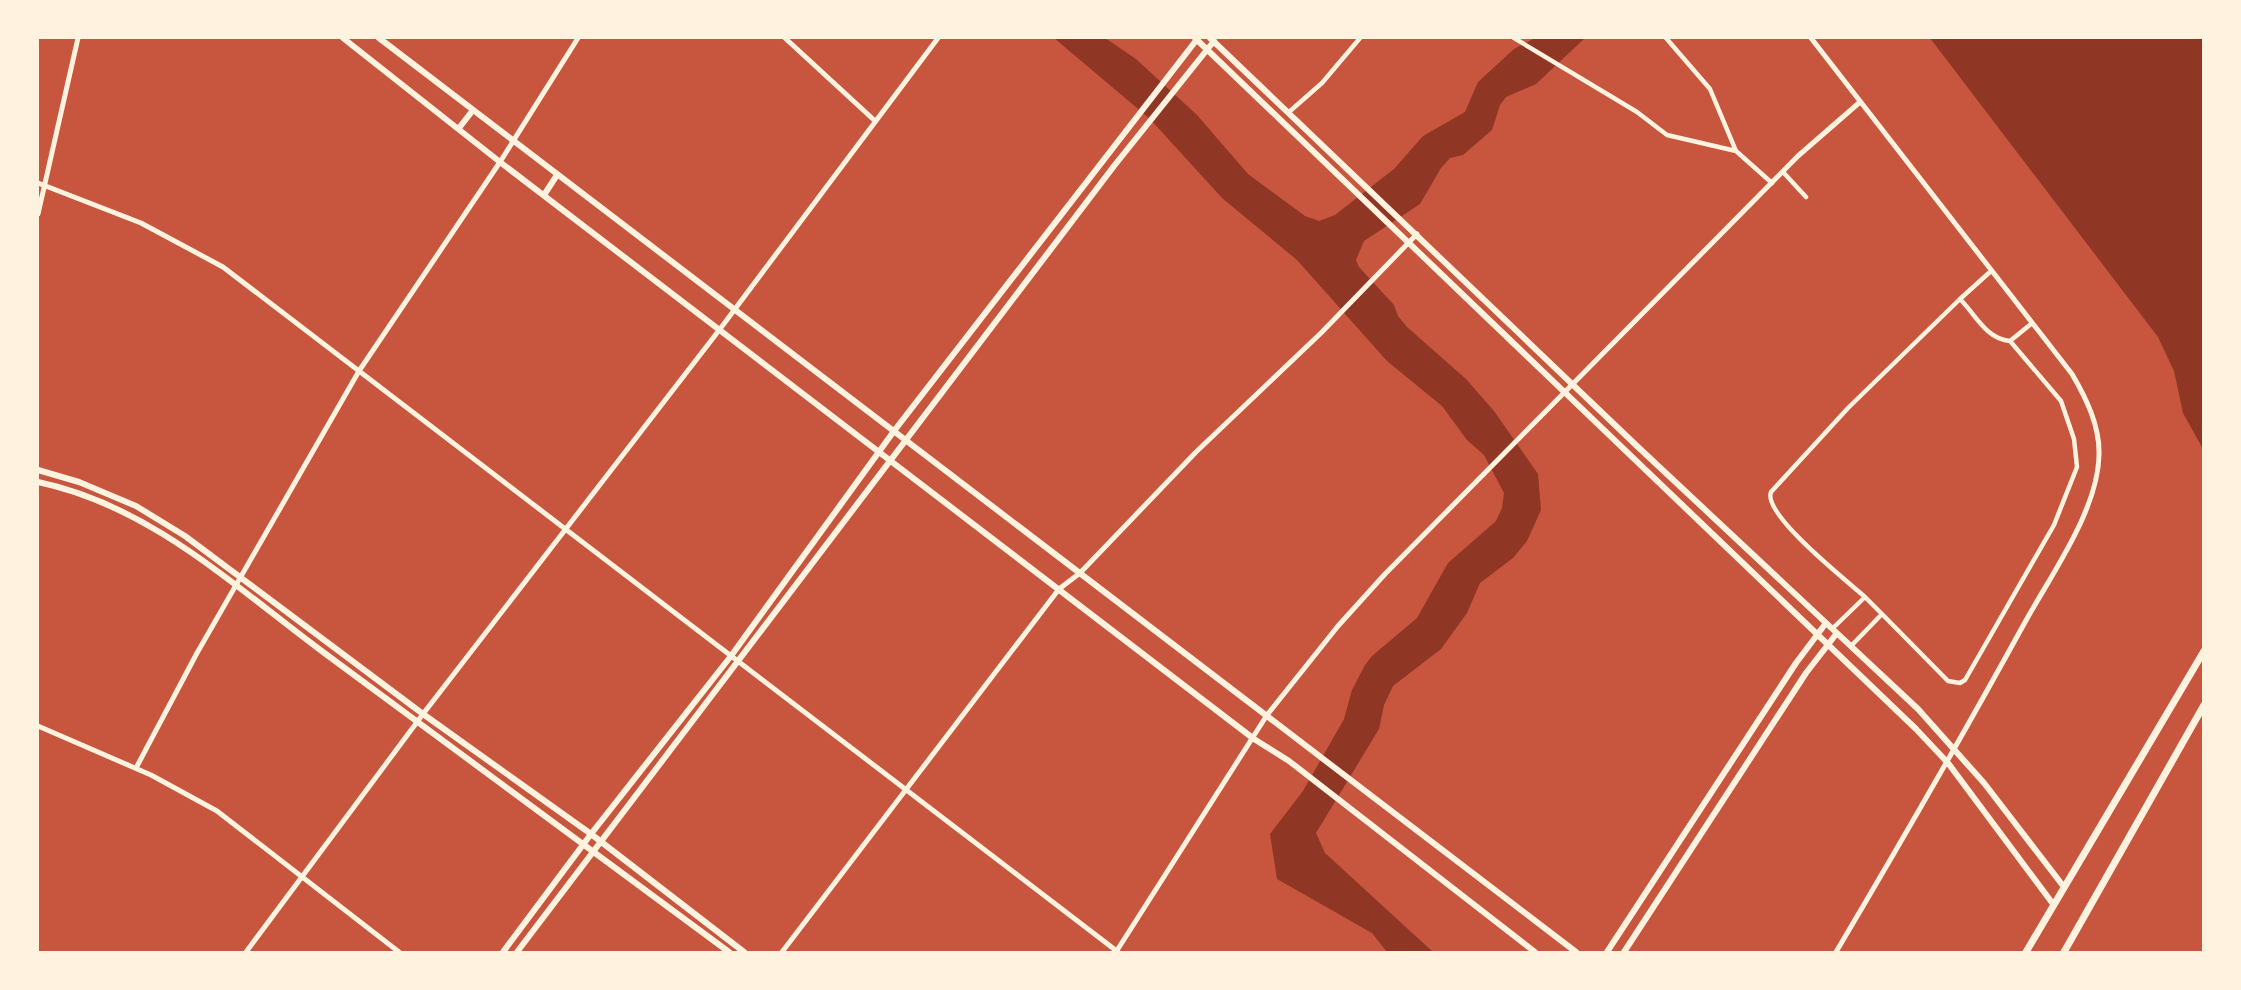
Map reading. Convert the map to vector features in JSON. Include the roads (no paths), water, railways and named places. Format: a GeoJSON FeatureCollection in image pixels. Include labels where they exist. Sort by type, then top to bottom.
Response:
{"type":"FeatureCollection","features":[{"type":"Feature","properties":{"kind":"highway"},"geometry":{"type":"LineString","coordinates":[[2026,952],[2204,651]]}},
{"type":"Feature","properties":{"kind":"highway"},"geometry":{"type":"LineString","coordinates":[[2064,952],[2204,705]]}},
{"type":"Feature","properties":{"kind":"main road"},"geometry":{"type":"LineString","coordinates":[[343,38],[543,195],[892,459],[1254,739],[1289,761],[1535,952]]}},
{"type":"Feature","properties":{"kind":"main road"},"geometry":{"type":"LineString","coordinates":[[379,38],[1576,952]]}},
{"type":"Feature","properties":{"kind":"main road"},"geometry":{"type":"LineString","coordinates":[[503,952],[591,834],[731,656],[879,450],[1197,38],[1828,644],[1947,763],[2053,904]]}},
{"type":"Feature","properties":{"kind":"main road"},"geometry":{"type":"LineString","coordinates":[[517,952],[1135,140],[1207,49],[1212,39],[1851,646],[1955,748],[2064,887]]}},
{"type":"Feature","properties":{"kind":"main road"},"geometry":{"type":"LineString","coordinates":[[459,128],[473,110]]}},
{"type":"Feature","properties":{"kind":"main road"},"geometry":{"type":"LineString","coordinates":[[543,195],[557,175]]}},
{"type":"Feature","properties":{"kind":"main road"},"geometry":{"type":"LineString","coordinates":[[38,470],[79,482],[150,513],[242,578],[423,714],[591,834],[744,952]]}},
{"type":"Feature","properties":{"kind":"main road"},"geometry":{"type":"LineString","coordinates":[[38,482],[72,489],[137,518],[209,564],[729,952]]}},
{"type":"Feature","properties":{"kind":"main road"},"geometry":{"type":"LineString","coordinates":[[1607,952],[1826,623]]}},
{"type":"Feature","properties":{"kind":"main road"},"geometry":{"type":"LineString","coordinates":[[1624,952],[1835,631]]}},
{"type":"Feature","properties":{"kind":"street"},"geometry":{"type":"LineString","coordinates":[[38,214],[78,38]]}},
{"type":"Feature","properties":{"kind":"street"},"geometry":{"type":"LineString","coordinates":[[136,768],[197,653],[359,371],[500,162],[578,38]]}},
{"type":"Feature","properties":{"kind":"street"},"geometry":{"type":"LineString","coordinates":[[785,38],[874,120]]}},
{"type":"Feature","properties":{"kind":"street"},"geometry":{"type":"LineString","coordinates":[[246,952],[423,714],[720,329],[874,120],[938,38]]}},
{"type":"Feature","properties":{"kind":"street"},"geometry":{"type":"LineString","coordinates":[[1289,112],[1322,83],[1360,38]]}},
{"type":"Feature","properties":{"kind":"street"},"geometry":{"type":"LineString","coordinates":[[1514,38],[1637,112],[1668,135],[1736,152],[1772,183]]}},
{"type":"Feature","properties":{"kind":"street"},"geometry":{"type":"LineString","coordinates":[[1666,38],[1710,89],[1736,152]]}},
{"type":"Feature","properties":{"kind":"street"},"geometry":{"type":"LineString","coordinates":[[1811,38],[2072,374],[2086,397],[2093,419],[2099,455],[2092,494],[2071,539],[1947,763],[1836,952]]}},
{"type":"Feature","properties":{"kind":"street"},"geometry":{"type":"LineString","coordinates":[[38,183],[147,226],[208,257],[567,529],[1117,952],[1254,739],[1267,715],[1338,626],[1772,183],[1860,102]]}},
{"type":"Feature","properties":{"kind":"street"},"geometry":{"type":"LineString","coordinates":[[1783,172],[1806,197]]}},
{"type":"Feature","properties":{"kind":"street"},"geometry":{"type":"LineString","coordinates":[[782,952],[1059,589],[1080,573],[1196,452],[1321,333],[1417,234]]}},
{"type":"Feature","properties":{"kind":"street"},"geometry":{"type":"LineString","coordinates":[[1991,271],[1848,408],[1769,497],[1780,520],[1882,614],[1948,681],[1960,683],[1965,680],[2054,525],[2077,467],[2074,439],[2061,401],[2010,340]]}},
{"type":"Feature","properties":{"kind":"street"},"geometry":{"type":"LineString","coordinates":[[1960,300],[1990,335],[1998,340],[2010,340],[2031,324]]}},
{"type":"Feature","properties":{"kind":"street"},"geometry":{"type":"LineString","coordinates":[[1835,631],[1864,597]]}},
{"type":"Feature","properties":{"kind":"street"},"geometry":{"type":"LineString","coordinates":[[1851,646],[1882,614]]}},
{"type":"Feature","properties":{"kind":"street"},"geometry":{"type":"LineString","coordinates":[[38,726],[136,768],[217,811],[399,952]]}}]}
